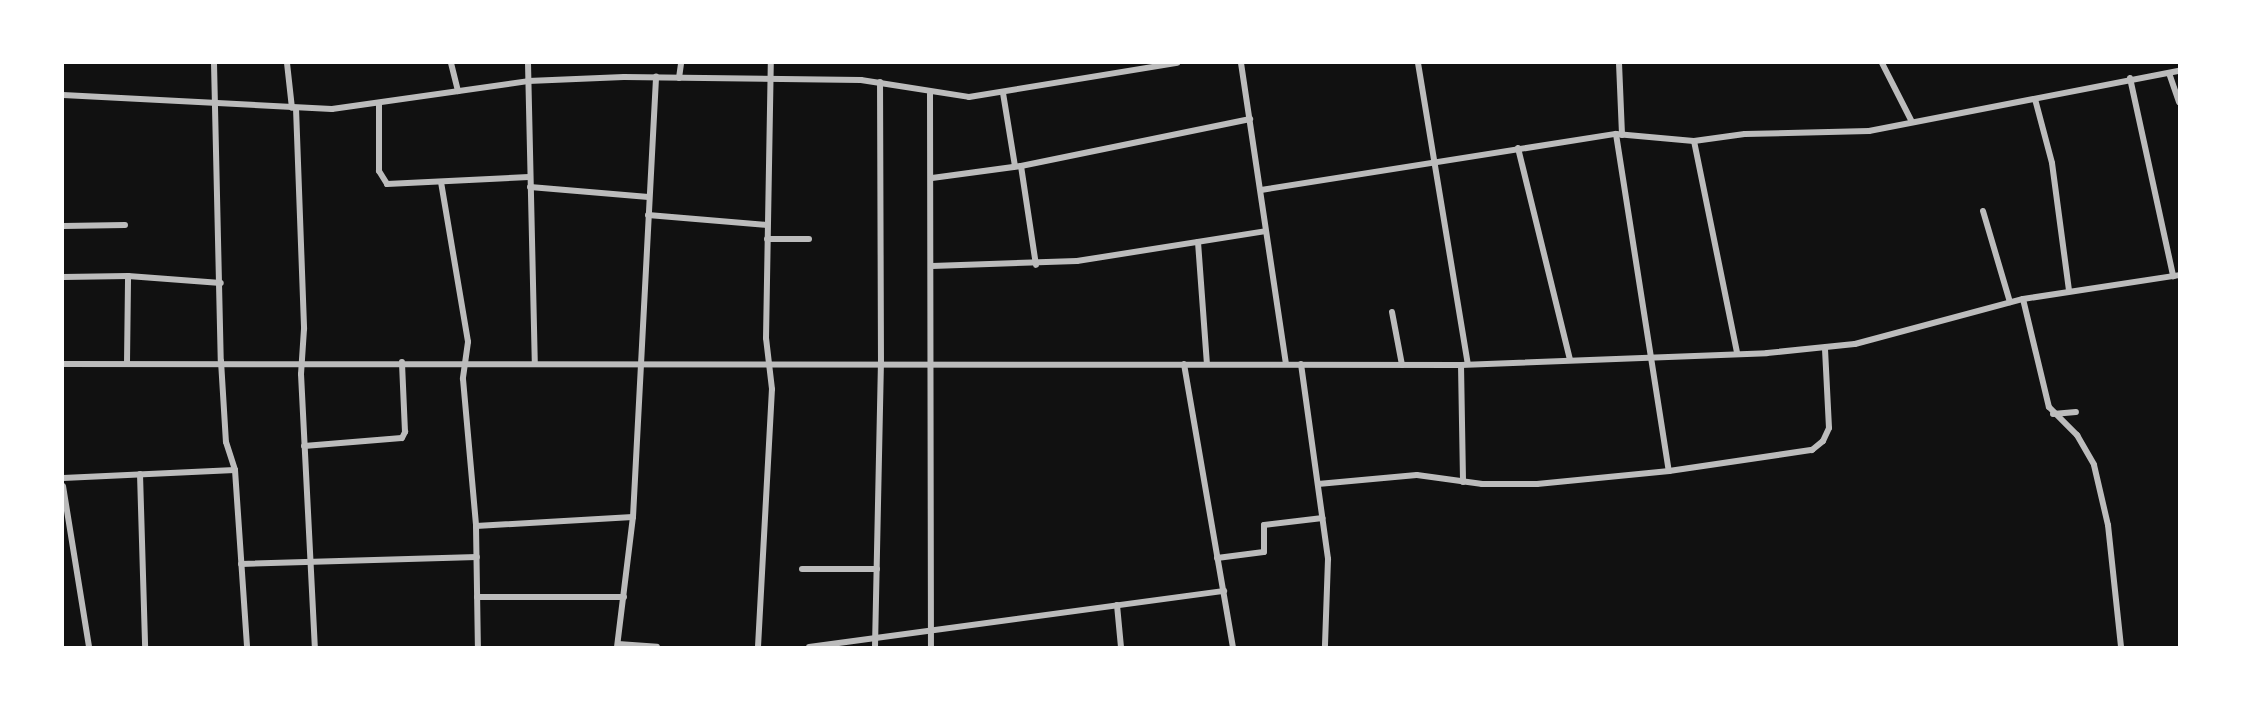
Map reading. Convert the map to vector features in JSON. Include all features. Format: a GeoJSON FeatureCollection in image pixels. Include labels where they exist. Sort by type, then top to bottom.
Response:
{"type":"FeatureCollection","features":[{"type":"Feature","properties":{"kind":"street"},"geometry":{"type":"LineString","coordinates":[[214,63],[217,103],[221,361],[226,442],[235,470],[247,647]]}},
{"type":"Feature","properties":{"kind":"street"},"geometry":{"type":"LineString","coordinates":[[287,63],[294,108],[304,446],[315,647]]}},
{"type":"Feature","properties":{"kind":"street"},"geometry":{"type":"LineString","coordinates":[[451,63],[458,91]]}},
{"type":"Feature","properties":{"kind":"street"},"geometry":{"type":"LineString","coordinates":[[528,63],[535,362]]}},
{"type":"Feature","properties":{"kind":"street"},"geometry":{"type":"LineString","coordinates":[[679,78],[681,63]]}},
{"type":"Feature","properties":{"kind":"street"},"geometry":{"type":"LineString","coordinates":[[758,647],[772,389],[768,362],[767,239],[771,63]]}},
{"type":"Feature","properties":{"kind":"street"},"geometry":{"type":"LineString","coordinates":[[63,94],[294,108],[379,105],[528,81],[656,77],[880,82],[930,94],[969,98],[1177,63]]}},
{"type":"Feature","properties":{"kind":"street"},"geometry":{"type":"LineString","coordinates":[[1241,63],[1286,364]]}},
{"type":"Feature","properties":{"kind":"street"},"geometry":{"type":"LineString","coordinates":[[1418,63],[1464,365],[1463,482]]}},
{"type":"Feature","properties":{"kind":"street"},"geometry":{"type":"LineString","coordinates":[[1619,63],[1619,134],[1669,471]]}},
{"type":"Feature","properties":{"kind":"street"},"geometry":{"type":"LineString","coordinates":[[1882,63],[1911,120]]}},
{"type":"Feature","properties":{"kind":"street"},"geometry":{"type":"LineString","coordinates":[[1260,190],[1434,160],[1619,134],[1694,141],[1745,134],[1849,134],[1911,120],[2035,99],[2130,78],[2179,71]]}},
{"type":"Feature","properties":{"kind":"street"},"geometry":{"type":"LineString","coordinates":[[2169,73],[2179,102]]}},
{"type":"Feature","properties":{"kind":"street"},"geometry":{"type":"LineString","coordinates":[[656,77],[639,361],[633,517],[617,645],[657,647]]}},
{"type":"Feature","properties":{"kind":"street"},"geometry":{"type":"LineString","coordinates":[[63,364],[221,361],[639,361],[932,366],[1464,365],[1825,349],[1884,337],[2024,299],[2176,275],[2130,78]]}},
{"type":"Feature","properties":{"kind":"street"},"geometry":{"type":"LineString","coordinates":[[875,644],[881,364],[880,82]]}},
{"type":"Feature","properties":{"kind":"street"},"geometry":{"type":"LineString","coordinates":[[1003,93],[1036,265]]}},
{"type":"Feature","properties":{"kind":"street"},"geometry":{"type":"LineString","coordinates":[[930,94],[932,178],[931,647]]}},
{"type":"Feature","properties":{"kind":"street"},"geometry":{"type":"LineString","coordinates":[[2035,99],[2052,163],[2069,291]]}},
{"type":"Feature","properties":{"kind":"street"},"geometry":{"type":"LineString","coordinates":[[379,105],[379,171],[383,181],[392,186],[529,177]]}},
{"type":"Feature","properties":{"kind":"street"},"geometry":{"type":"LineString","coordinates":[[932,178],[1018,166],[1250,119]]}},
{"type":"Feature","properties":{"kind":"street"},"geometry":{"type":"LineString","coordinates":[[1694,141],[1737,353]]}},
{"type":"Feature","properties":{"kind":"street"},"geometry":{"type":"LineString","coordinates":[[1518,148],[1570,359]]}},
{"type":"Feature","properties":{"kind":"street"},"geometry":{"type":"LineString","coordinates":[[441,183],[468,342],[464,362],[476,526],[478,647]]}},
{"type":"Feature","properties":{"kind":"street"},"geometry":{"type":"LineString","coordinates":[[530,187],[649,197]]}},
{"type":"Feature","properties":{"kind":"street"},"geometry":{"type":"LineString","coordinates":[[1983,211],[2010,302]]}},
{"type":"Feature","properties":{"kind":"street"},"geometry":{"type":"LineString","coordinates":[[648,215],[767,225]]}},
{"type":"Feature","properties":{"kind":"street"},"geometry":{"type":"LineString","coordinates":[[63,226],[125,225]]}},
{"type":"Feature","properties":{"kind":"street"},"geometry":{"type":"LineString","coordinates":[[932,266],[1036,265],[1266,231]]}},
{"type":"Feature","properties":{"kind":"street"},"geometry":{"type":"LineString","coordinates":[[767,239],[809,239]]}},
{"type":"Feature","properties":{"kind":"street"},"geometry":{"type":"LineString","coordinates":[[1198,242],[1207,364]]}},
{"type":"Feature","properties":{"kind":"street"},"geometry":{"type":"LineString","coordinates":[[63,277],[128,276],[221,283]]}},
{"type":"Feature","properties":{"kind":"street"},"geometry":{"type":"LineString","coordinates":[[127,363],[128,276]]}},
{"type":"Feature","properties":{"kind":"street"},"geometry":{"type":"LineString","coordinates":[[2024,299],[2053,414],[2077,435],[2094,465],[2108,525],[2121,647]]}},
{"type":"Feature","properties":{"kind":"street"},"geometry":{"type":"LineString","coordinates":[[1392,312],[1402,365]]}},
{"type":"Feature","properties":{"kind":"street"},"geometry":{"type":"LineString","coordinates":[[1318,484],[1417,475],[1463,482],[1518,485],[1669,471],[1818,447],[1829,428],[1825,349]]}},
{"type":"Feature","properties":{"kind":"street"},"geometry":{"type":"LineString","coordinates":[[304,446],[402,438],[405,432],[402,362]]}},
{"type":"Feature","properties":{"kind":"street"},"geometry":{"type":"LineString","coordinates":[[1184,364],[1233,647]]}},
{"type":"Feature","properties":{"kind":"street"},"geometry":{"type":"LineString","coordinates":[[1301,364],[1323,518],[1329,592],[1325,647]]}},
{"type":"Feature","properties":{"kind":"street"},"geometry":{"type":"LineString","coordinates":[[2053,414],[2076,412]]}},
{"type":"Feature","properties":{"kind":"street"},"geometry":{"type":"LineString","coordinates":[[63,478],[235,470]]}},
{"type":"Feature","properties":{"kind":"street"},"geometry":{"type":"LineString","coordinates":[[140,474],[145,647]]}},
{"type":"Feature","properties":{"kind":"street"},"geometry":{"type":"LineString","coordinates":[[63,486],[66,530],[89,647]]}},
{"type":"Feature","properties":{"kind":"street"},"geometry":{"type":"LineString","coordinates":[[476,526],[633,517]]}},
{"type":"Feature","properties":{"kind":"street"},"geometry":{"type":"LineString","coordinates":[[1217,558],[1264,552],[1264,525],[1323,518]]}},
{"type":"Feature","properties":{"kind":"street"},"geometry":{"type":"LineString","coordinates":[[241,564],[477,557]]}},
{"type":"Feature","properties":{"kind":"street"},"geometry":{"type":"LineString","coordinates":[[802,569],[877,569]]}},
{"type":"Feature","properties":{"kind":"street"},"geometry":{"type":"LineString","coordinates":[[809,647],[875,644],[931,629],[1224,591]]}},
{"type":"Feature","properties":{"kind":"street"},"geometry":{"type":"LineString","coordinates":[[477,597],[624,597]]}},
{"type":"Feature","properties":{"kind":"street"},"geometry":{"type":"LineString","coordinates":[[1117,605],[1121,647]]}}]}
